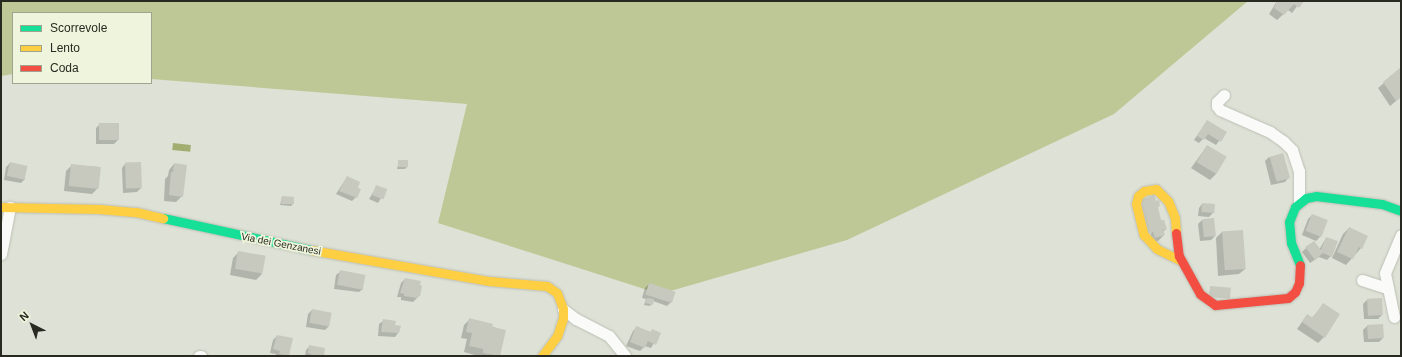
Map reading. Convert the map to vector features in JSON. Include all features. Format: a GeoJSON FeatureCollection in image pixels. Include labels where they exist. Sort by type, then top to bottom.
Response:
{"type":"FeatureCollection","features":[{"type":"Feature","properties":{"kind":"street"},"geometry":{"type":"LineString","coordinates":[[1224,95],[1217,102],[1217,106],[1220,110],[1270,132],[1284,141],[1292,150],[1299,171],[1299,202]]}},
{"type":"Feature","properties":{"kind":"street"},"geometry":{"type":"LineString","coordinates":[[1182,260],[1157,249],[1144,235],[1136,204],[1138,196],[1144,191],[1156,189],[1161,192],[1170,203],[1176,218],[1177,248],[1182,260],[1200,294],[1212,304],[1222,305],[1275,301],[1288,298],[1297,290],[1301,275],[1300,263],[1291,243],[1289,234],[1290,215],[1299,202],[1309,197],[1318,196],[1382,204],[1401,211]]}},
{"type":"Feature","properties":{"kind":"street"},"geometry":{"type":"LineString","coordinates":[[1,254],[6,207]]}},
{"type":"Feature","properties":{"kind":"street","name":"Via dei Genzanesi"},"geometry":{"type":"LineString","coordinates":[[6,207],[104,210],[145,214],[233,234],[362,260],[489,282],[547,286],[558,293],[563,309]]}},
{"type":"Feature","properties":{"kind":"street"},"geometry":{"type":"LineString","coordinates":[[1394,317],[1387,288],[1386,269],[1401,235]]}},
{"type":"Feature","properties":{"kind":"street"},"geometry":{"type":"LineString","coordinates":[[1362,280],[1387,288]]}},
{"type":"Feature","properties":{"kind":"street"},"geometry":{"type":"LineString","coordinates":[[542,356],[560,331],[563,321],[563,309]]}},
{"type":"Feature","properties":{"kind":"street"},"geometry":{"type":"LineString","coordinates":[[563,309],[576,319],[609,336],[618,345],[625,356]]}},
{"type":"Feature","properties":{"kind":"shaded area"},"geometry":{"type":"Polygon","coordinates":[[[1,1],[1248,1],[1114,114],[847,240],[660,294],[438,223],[467,104],[152,79],[152,12],[12,12],[12,74],[1,76],[1,1]]]}},
{"type":"Feature","properties":{"kind":"shaded area"},"geometry":{"type":"Polygon","coordinates":[[[173,143],[191,145],[190,152],[172,150],[173,143]]]}},
{"type":"Feature","properties":{"kind":"building"},"geometry":{"type":"Polygon","coordinates":[[[1277,1],[1304,1],[1299,8],[1294,4],[1284,15],[1274,8],[1277,1]]]}},
{"type":"Feature","properties":{"kind":"building"},"geometry":{"type":"Polygon","coordinates":[[[1401,67],[1401,97],[1396,101],[1383,82],[1401,67]]]}},
{"type":"Feature","properties":{"kind":"building"},"geometry":{"type":"Polygon","coordinates":[[[1207,120],[1227,132],[1221,142],[1208,134],[1204,140],[1197,136],[1207,120]]]}},
{"type":"Feature","properties":{"kind":"building"},"geometry":{"type":"Polygon","coordinates":[[[99,123],[119,123],[119,140],[99,140],[99,123]]]}},
{"type":"Feature","properties":{"kind":"building"},"geometry":{"type":"Polygon","coordinates":[[[1207,145],[1227,157],[1216,174],[1197,162],[1207,145]]]}},
{"type":"Feature","properties":{"kind":"building"},"geometry":{"type":"Polygon","coordinates":[[[1283,153],[1290,178],[1277,182],[1270,157],[1283,153]]]}},
{"type":"Feature","properties":{"kind":"building"},"geometry":{"type":"Polygon","coordinates":[[[398,160],[408,160],[408,167],[398,167],[398,160]]]}},
{"type":"Feature","properties":{"kind":"building"},"geometry":{"type":"Polygon","coordinates":[[[10,162],[28,166],[24,180],[7,176],[10,162]]]}},
{"type":"Feature","properties":{"kind":"building"},"geometry":{"type":"Polygon","coordinates":[[[141,162],[142,188],[126,189],[125,163],[141,162]]]}},
{"type":"Feature","properties":{"kind":"building"},"geometry":{"type":"Polygon","coordinates":[[[174,163],[187,165],[183,197],[169,195],[171,172],[173,172],[174,163]]]}},
{"type":"Feature","properties":{"kind":"building"},"geometry":{"type":"Polygon","coordinates":[[[71,164],[101,167],[99,189],[69,186],[71,164]]]}},
{"type":"Feature","properties":{"kind":"building"},"geometry":{"type":"Polygon","coordinates":[[[347,176],[360,182],[358,188],[361,189],[357,198],[339,191],[347,176]]]}},
{"type":"Feature","properties":{"kind":"building"},"geometry":{"type":"Polygon","coordinates":[[[376,185],[387,189],[384,199],[372,195],[376,185]]]}},
{"type":"Feature","properties":{"kind":"building"},"geometry":{"type":"Polygon","coordinates":[[[1154,195],[1156,201],[1159,200],[1160,206],[1158,207],[1161,220],[1164,220],[1167,229],[1163,230],[1165,235],[1155,238],[1153,232],[1148,233],[1139,201],[1154,195]]]}},
{"type":"Feature","properties":{"kind":"building"},"geometry":{"type":"Polygon","coordinates":[[[282,196],[294,197],[294,204],[281,204],[282,196]]]}},
{"type":"Feature","properties":{"kind":"building"},"geometry":{"type":"Polygon","coordinates":[[[1202,203],[1215,204],[1214,213],[1201,212],[1202,203]]]}},
{"type":"Feature","properties":{"kind":"building"},"geometry":{"type":"Polygon","coordinates":[[[1312,214],[1328,220],[1321,237],[1306,231],[1312,214]]]}},
{"type":"Feature","properties":{"kind":"building"},"geometry":{"type":"Polygon","coordinates":[[[1214,218],[1216,236],[1204,237],[1202,219],[1214,218]]]}},
{"type":"Feature","properties":{"kind":"building"},"geometry":{"type":"Polygon","coordinates":[[[1349,227],[1368,236],[1362,249],[1359,247],[1353,259],[1337,252],[1349,227]]]}},
{"type":"Feature","properties":{"kind":"building"},"geometry":{"type":"Polygon","coordinates":[[[1243,230],[1246,269],[1225,270],[1222,231],[1243,230]]]}},
{"type":"Feature","properties":{"kind":"building"},"geometry":{"type":"Polygon","coordinates":[[[1326,237],[1338,241],[1332,257],[1323,253],[1315,260],[1305,247],[1314,241],[1321,250],[1326,237]]]}},
{"type":"Feature","properties":{"kind":"building"},"geometry":{"type":"Polygon","coordinates":[[[238,251],[266,256],[262,274],[235,269],[238,251]]]}},
{"type":"Feature","properties":{"kind":"building"},"geometry":{"type":"Polygon","coordinates":[[[340,270],[366,275],[363,290],[337,285],[340,270]]]}},
{"type":"Feature","properties":{"kind":"building"},"geometry":{"type":"Polygon","coordinates":[[[405,278],[421,281],[420,285],[422,286],[420,296],[417,298],[404,296],[404,294],[400,293],[405,278]]]}},
{"type":"Feature","properties":{"kind":"building"},"geometry":{"type":"Polygon","coordinates":[[[649,283],[676,292],[672,303],[645,294],[649,283]]]}},
{"type":"Feature","properties":{"kind":"building"},"geometry":{"type":"Polygon","coordinates":[[[1210,286],[1231,288],[1230,299],[1209,297],[1210,286]]]}},
{"type":"Feature","properties":{"kind":"building"},"geometry":{"type":"Polygon","coordinates":[[[647,298],[654,299],[653,305],[645,303],[647,298]]]}},
{"type":"Feature","properties":{"kind":"building"},"geometry":{"type":"Polygon","coordinates":[[[1382,298],[1383,315],[1368,316],[1367,299],[1382,298]]]}},
{"type":"Feature","properties":{"kind":"building"},"geometry":{"type":"Polygon","coordinates":[[[1323,303],[1340,314],[1325,338],[1302,322],[1307,314],[1313,318],[1323,303]]]}},
{"type":"Feature","properties":{"kind":"building"},"geometry":{"type":"Polygon","coordinates":[[[312,309],[332,313],[329,327],[309,323],[312,309]]]}},
{"type":"Feature","properties":{"kind":"building"},"geometry":{"type":"Polygon","coordinates":[[[469,318],[493,324],[492,327],[506,330],[500,356],[483,353],[483,349],[469,346],[472,333],[466,332],[469,318]]]}},
{"type":"Feature","properties":{"kind":"building"},"geometry":{"type":"Polygon","coordinates":[[[383,319],[396,321],[395,325],[401,326],[399,333],[381,332],[383,319]]]}},
{"type":"Feature","properties":{"kind":"building"},"geometry":{"type":"Polygon","coordinates":[[[1383,324],[1384,338],[1368,339],[1367,325],[1383,324]]]}},
{"type":"Feature","properties":{"kind":"building"},"geometry":{"type":"Polygon","coordinates":[[[636,326],[651,332],[652,329],[661,333],[656,345],[648,341],[645,348],[630,342],[636,326]]]}},
{"type":"Feature","properties":{"kind":"building"},"geometry":{"type":"Polygon","coordinates":[[[277,335],[293,338],[289,356],[279,354],[280,351],[273,349],[277,335]]]}},
{"type":"Feature","properties":{"kind":"building"},"geometry":{"type":"Polygon","coordinates":[[[309,345],[325,348],[324,356],[315,356],[308,353],[309,345]]]}},
{"type":"Feature","properties":{"kind":"traffic: fast"},"geometry":{"type":"LineString","coordinates":[[1300,265],[1291,243],[1289,222],[1295,207],[1306,198],[1316,196],[1382,204],[1401,211]]}},
{"type":"Feature","properties":{"kind":"traffic: fast"},"geometry":{"type":"LineString","coordinates":[[163,218],[311,250]]}},
{"type":"Feature","properties":{"kind":"traffic: slow"},"geometry":{"type":"LineString","coordinates":[[1176,233],[1175,218],[1168,201],[1156,189],[1144,191],[1138,196],[1136,204],[1144,235],[1157,249],[1182,261]]}},
{"type":"Feature","properties":{"kind":"traffic: slow"},"geometry":{"type":"LineString","coordinates":[[1,207],[99,209],[136,212],[163,218]]}},
{"type":"Feature","properties":{"kind":"traffic: slow"},"geometry":{"type":"LineString","coordinates":[[311,250],[489,281],[547,286],[557,293],[563,309],[563,318],[557,336],[542,356]]}},
{"type":"Feature","properties":{"kind":"traffic: jam"},"geometry":{"type":"LineString","coordinates":[[1176,233],[1179,256],[1200,294],[1215,305],[1288,298],[1295,292],[1299,283],[1300,265]]}}]}
